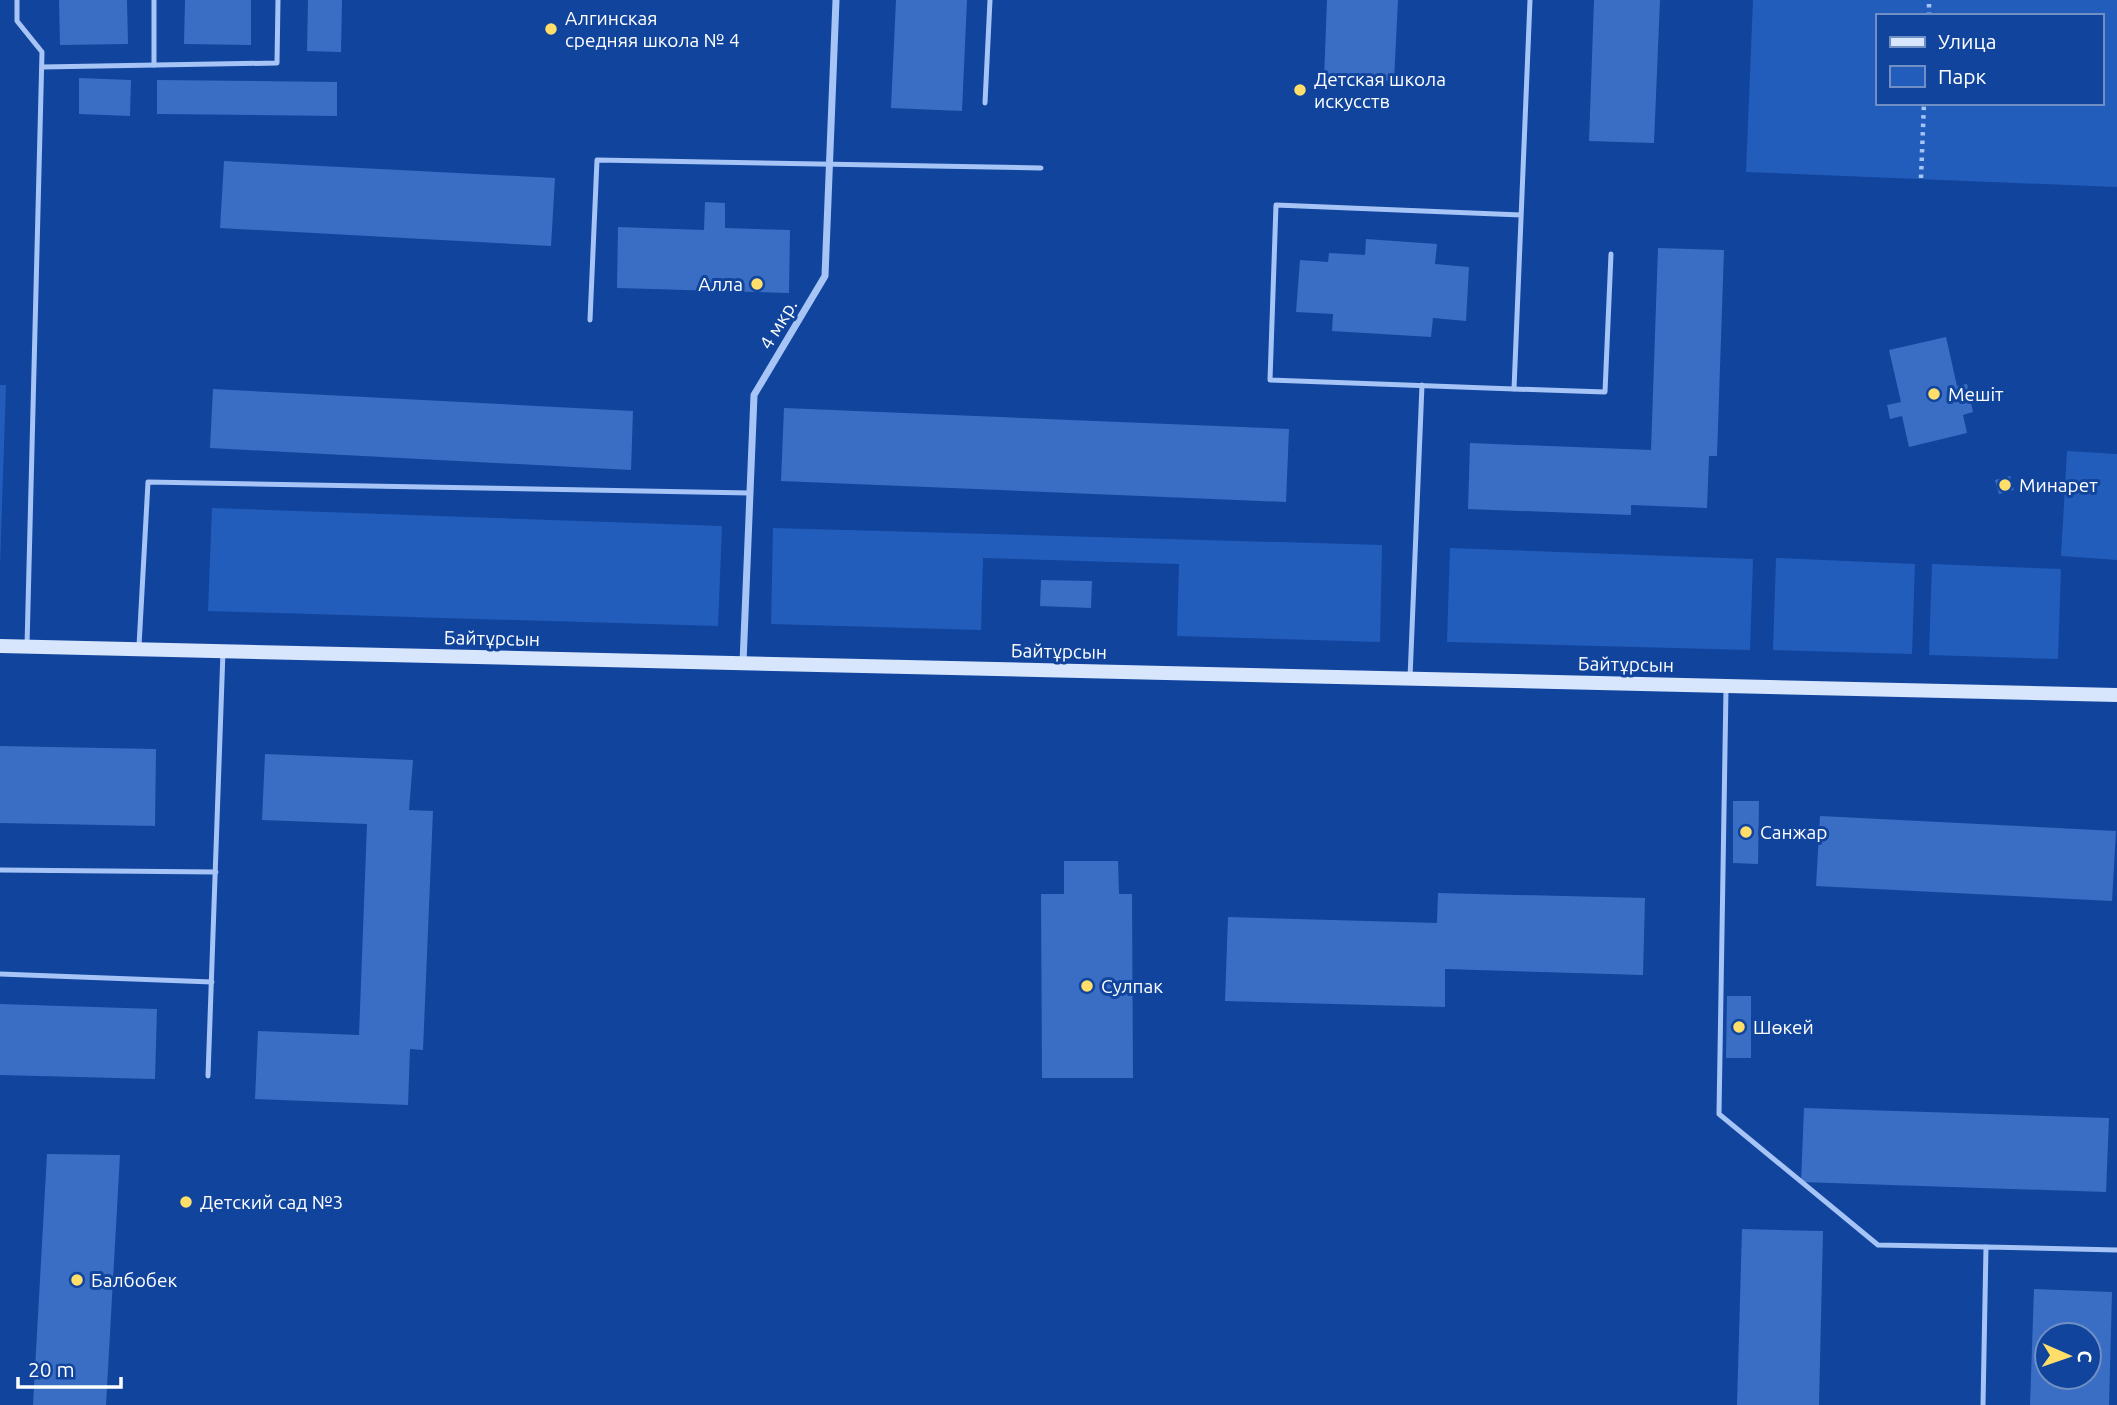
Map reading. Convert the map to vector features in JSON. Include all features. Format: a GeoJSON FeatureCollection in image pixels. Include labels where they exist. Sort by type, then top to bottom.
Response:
{"type":"FeatureCollection","features":[{"type":"Feature","properties":{"kind":"street","name":"4 мкр."},"geometry":{"type":"LineString","coordinates":[[743,663],[754,395],[825,276],[836,0]]}},
{"type":"Feature","properties":{"kind":"street","name":"Байтұрсын"},"geometry":{"type":"LineString","coordinates":[[0,646],[2117,695]]}},
{"type":"Feature","properties":{"kind":"lane"},"geometry":{"type":"LineString","coordinates":[[17,0],[17,21],[42,52],[27,647]]}},
{"type":"Feature","properties":{"kind":"lane"},"geometry":{"type":"LineString","coordinates":[[154,0],[154,65]]}},
{"type":"Feature","properties":{"kind":"lane"},"geometry":{"type":"LineString","coordinates":[[42,67],[277,63],[278,0]]}},
{"type":"Feature","properties":{"kind":"lane"},"geometry":{"type":"LineString","coordinates":[[985,103],[990,0]]}},
{"type":"Feature","properties":{"kind":"lane"},"geometry":{"type":"LineString","coordinates":[[1514,389],[1530,0]]}},
{"type":"Feature","properties":{"kind":"lane"},"geometry":{"type":"LineString","coordinates":[[590,320],[597,160],[1041,168]]}},
{"type":"Feature","properties":{"kind":"lane"},"geometry":{"type":"LineString","coordinates":[[1521,215],[1276,205],[1270,380],[1605,392],[1611,254]]}},
{"type":"Feature","properties":{"kind":"lane"},"geometry":{"type":"LineString","coordinates":[[1410,678],[1422,386]]}},
{"type":"Feature","properties":{"kind":"lane"},"geometry":{"type":"LineString","coordinates":[[139,649],[148,482],[750,493]]}},
{"type":"Feature","properties":{"kind":"lane"},"geometry":{"type":"LineString","coordinates":[[208,1076],[223,651]]}},
{"type":"Feature","properties":{"kind":"lane"},"geometry":{"type":"LineString","coordinates":[[1726,686],[1719,1114],[1878,1245],[2117,1250]]}},
{"type":"Feature","properties":{"kind":"lane"},"geometry":{"type":"LineString","coordinates":[[0,870],[216,872]]}},
{"type":"Feature","properties":{"kind":"lane"},"geometry":{"type":"LineString","coordinates":[[0,974],[212,982]]}},
{"type":"Feature","properties":{"kind":"lane"},"geometry":{"type":"LineString","coordinates":[[1983,1405],[1986,1247]]}},
{"type":"Feature","properties":{"kind":"path"},"geometry":{"type":"LineString","coordinates":[[1921,178],[1924,105]]}},
{"type":"Feature","properties":{"kind":"green space"},"geometry":{"type":"Polygon","coordinates":[[[1753,0],[2117,0],[2117,187],[1746,172],[1753,0]]]}},
{"type":"Feature","properties":{"kind":"green space"},"geometry":{"type":"Polygon","coordinates":[[[0,385],[6,385],[0,566],[0,385]]]}},
{"type":"Feature","properties":{"kind":"green space"},"geometry":{"type":"Polygon","coordinates":[[[2067,451],[2117,454],[2117,560],[2061,556],[2067,451]]]}},
{"type":"Feature","properties":{"kind":"green space"},"geometry":{"type":"Polygon","coordinates":[[[212,508],[722,526],[718,626],[208,611],[212,508]]]}},
{"type":"Feature","properties":{"kind":"green space"},"geometry":{"type":"Polygon","coordinates":[[[773,528],[1382,545],[1380,642],[1177,636],[1179,564],[983,558],[981,630],[771,624],[773,528]]]}},
{"type":"Feature","properties":{"kind":"green space"},"geometry":{"type":"Polygon","coordinates":[[[1450,548],[1753,559],[1750,650],[1447,642],[1450,548]]]}},
{"type":"Feature","properties":{"kind":"green space"},"geometry":{"type":"Polygon","coordinates":[[[1776,558],[1915,564],[1912,654],[1773,650],[1776,558]]]}},
{"type":"Feature","properties":{"kind":"green space"},"geometry":{"type":"Polygon","coordinates":[[[1932,564],[2061,569],[2058,659],[1929,655],[1932,564]]]}},
{"type":"Feature","properties":{"kind":"building"},"geometry":{"type":"Polygon","coordinates":[[[59,0],[127,0],[128,44],[60,45],[59,0]]]}},
{"type":"Feature","properties":{"kind":"building"},"geometry":{"type":"Polygon","coordinates":[[[185,0],[251,0],[251,45],[184,44],[185,0]]]}},
{"type":"Feature","properties":{"kind":"building"},"geometry":{"type":"Polygon","coordinates":[[[308,0],[342,0],[341,52],[307,51],[308,0]]]}},
{"type":"Feature","properties":{"kind":"building"},"geometry":{"type":"Polygon","coordinates":[[[896,0],[967,0],[962,111],[891,108],[896,0]]]}},
{"type":"Feature","properties":{"kind":"building","name":"Детская школа искусств"},"geometry":{"type":"Polygon","coordinates":[[[1327,0],[1398,0],[1394,81],[1324,78],[1327,0]]]}},
{"type":"Feature","properties":{"kind":"building"},"geometry":{"type":"Polygon","coordinates":[[[1594,0],[1660,0],[1654,143],[1589,141],[1594,0]]]}},
{"type":"Feature","properties":{"kind":"building"},"geometry":{"type":"Polygon","coordinates":[[[79,78],[131,80],[130,116],[79,114],[79,78]]]}},
{"type":"Feature","properties":{"kind":"building"},"geometry":{"type":"Polygon","coordinates":[[[157,80],[337,82],[337,116],[157,114],[157,80]]]}},
{"type":"Feature","properties":{"kind":"building"},"geometry":{"type":"Polygon","coordinates":[[[224,161],[555,178],[551,246],[220,228],[224,161]]]}},
{"type":"Feature","properties":{"kind":"building"},"geometry":{"type":"Polygon","coordinates":[[[705,202],[725,203],[725,228],[790,230],[789,293],[617,288],[618,227],[704,230],[705,202]]]}},
{"type":"Feature","properties":{"kind":"building"},"geometry":{"type":"Polygon","coordinates":[[[1366,239],[1437,244],[1435,264],[1469,267],[1466,321],[1433,318],[1431,337],[1332,331],[1333,314],[1296,312],[1300,260],[1328,262],[1329,253],[1365,255],[1366,239]]]}},
{"type":"Feature","properties":{"kind":"building"},"geometry":{"type":"Polygon","coordinates":[[[1658,248],[1724,250],[1717,456],[1709,456],[1707,508],[1631,505],[1631,515],[1468,509],[1470,443],[1651,450],[1658,248]]]}},
{"type":"Feature","properties":{"kind":"building","name":"Мешіт"},"geometry":{"type":"Polygon","coordinates":[[[1946,337],[1957,386],[1967,384],[1973,412],[1963,415],[1967,433],[1909,447],[1902,416],[1890,419],[1887,405],[1901,402],[1889,350],[1946,337]]]}},
{"type":"Feature","properties":{"kind":"building"},"geometry":{"type":"Polygon","coordinates":[[[213,389],[633,411],[631,470],[210,448],[213,389]]]}},
{"type":"Feature","properties":{"kind":"building"},"geometry":{"type":"Polygon","coordinates":[[[784,408],[1289,429],[1286,502],[781,481],[784,408]]]}},
{"type":"Feature","properties":{"kind":"building","name":"Минарет"},"geometry":{"type":"Polygon","coordinates":[[[2010,476],[2014,490],[1999,494],[1995,480],[2010,476]]]}},
{"type":"Feature","properties":{"kind":"building"},"geometry":{"type":"Polygon","coordinates":[[[1041,580],[1092,581],[1091,608],[1040,606],[1041,580]]]}},
{"type":"Feature","properties":{"kind":"building"},"geometry":{"type":"Polygon","coordinates":[[[0,746],[156,749],[155,826],[0,823],[0,746]]]}},
{"type":"Feature","properties":{"kind":"building"},"geometry":{"type":"Polygon","coordinates":[[[265,754],[413,760],[409,810],[433,811],[423,1050],[410,1049],[408,1105],[255,1099],[258,1031],[359,1035],[367,824],[262,820],[265,754]]]}},
{"type":"Feature","properties":{"kind":"building","name":"Санжар"},"geometry":{"type":"Polygon","coordinates":[[[1733,801],[1759,801],[1758,864],[1733,863],[1733,801]]]}},
{"type":"Feature","properties":{"kind":"building"},"geometry":{"type":"Polygon","coordinates":[[[1820,816],[2116,831],[2112,901],[1816,886],[1820,816]]]}},
{"type":"Feature","properties":{"kind":"building","name":"Сулпак"},"geometry":{"type":"Polygon","coordinates":[[[1064,861],[1118,861],[1119,894],[1132,894],[1133,1078],[1042,1078],[1041,894],[1064,894],[1064,861]]]}},
{"type":"Feature","properties":{"kind":"building"},"geometry":{"type":"Polygon","coordinates":[[[1438,893],[1645,898],[1643,975],[1445,969],[1445,1007],[1225,1001],[1228,917],[1437,923],[1438,893]]]}},
{"type":"Feature","properties":{"kind":"building","name":"Шөкей"},"geometry":{"type":"Polygon","coordinates":[[[1727,996],[1751,996],[1751,1058],[1726,1058],[1727,996]]]}},
{"type":"Feature","properties":{"kind":"building"},"geometry":{"type":"Polygon","coordinates":[[[0,1004],[157,1009],[155,1079],[0,1075],[0,1004]]]}},
{"type":"Feature","properties":{"kind":"building"},"geometry":{"type":"Polygon","coordinates":[[[1804,1108],[2109,1118],[2106,1192],[1801,1182],[1804,1108]]]}},
{"type":"Feature","properties":{"kind":"building","name":"Балбобек"},"geometry":{"type":"Polygon","coordinates":[[[47,1154],[120,1155],[106,1405],[33,1405],[47,1154]]]}},
{"type":"Feature","properties":{"kind":"building"},"geometry":{"type":"Polygon","coordinates":[[[1742,1229],[1823,1231],[1819,1405],[1737,1405],[1742,1229]]]}},
{"type":"Feature","properties":{"kind":"building"},"geometry":{"type":"Polygon","coordinates":[[[2034,1289],[2112,1292],[2109,1405],[2030,1405],[2034,1289]]]}},
{"type":"Feature","properties":{"kind":"place","name":"Алгинская средняя школа № 4"},"geometry":{"type":"Point","coordinates":[551,29]}},
{"type":"Feature","properties":{"kind":"place","name":"Детская школа искусств"},"geometry":{"type":"Point","coordinates":[1300,90]}},
{"type":"Feature","properties":{"kind":"place","name":"Алла"},"geometry":{"type":"Point","coordinates":[757,284]}},
{"type":"Feature","properties":{"kind":"place","name":"Мешіт"},"geometry":{"type":"Point","coordinates":[1934,394]}},
{"type":"Feature","properties":{"kind":"place","name":"Минарет"},"geometry":{"type":"Point","coordinates":[2005,485]}},
{"type":"Feature","properties":{"kind":"place","name":"Санжар"},"geometry":{"type":"Point","coordinates":[1746,832]}},
{"type":"Feature","properties":{"kind":"place","name":"Сулпак"},"geometry":{"type":"Point","coordinates":[1087,986]}},
{"type":"Feature","properties":{"kind":"place","name":"Шөкей"},"geometry":{"type":"Point","coordinates":[1739,1027]}},
{"type":"Feature","properties":{"kind":"place","name":"Детский сад №3"},"geometry":{"type":"Point","coordinates":[186,1202]}},
{"type":"Feature","properties":{"kind":"place","name":"Балбобек"},"geometry":{"type":"Point","coordinates":[77,1280]}}]}
